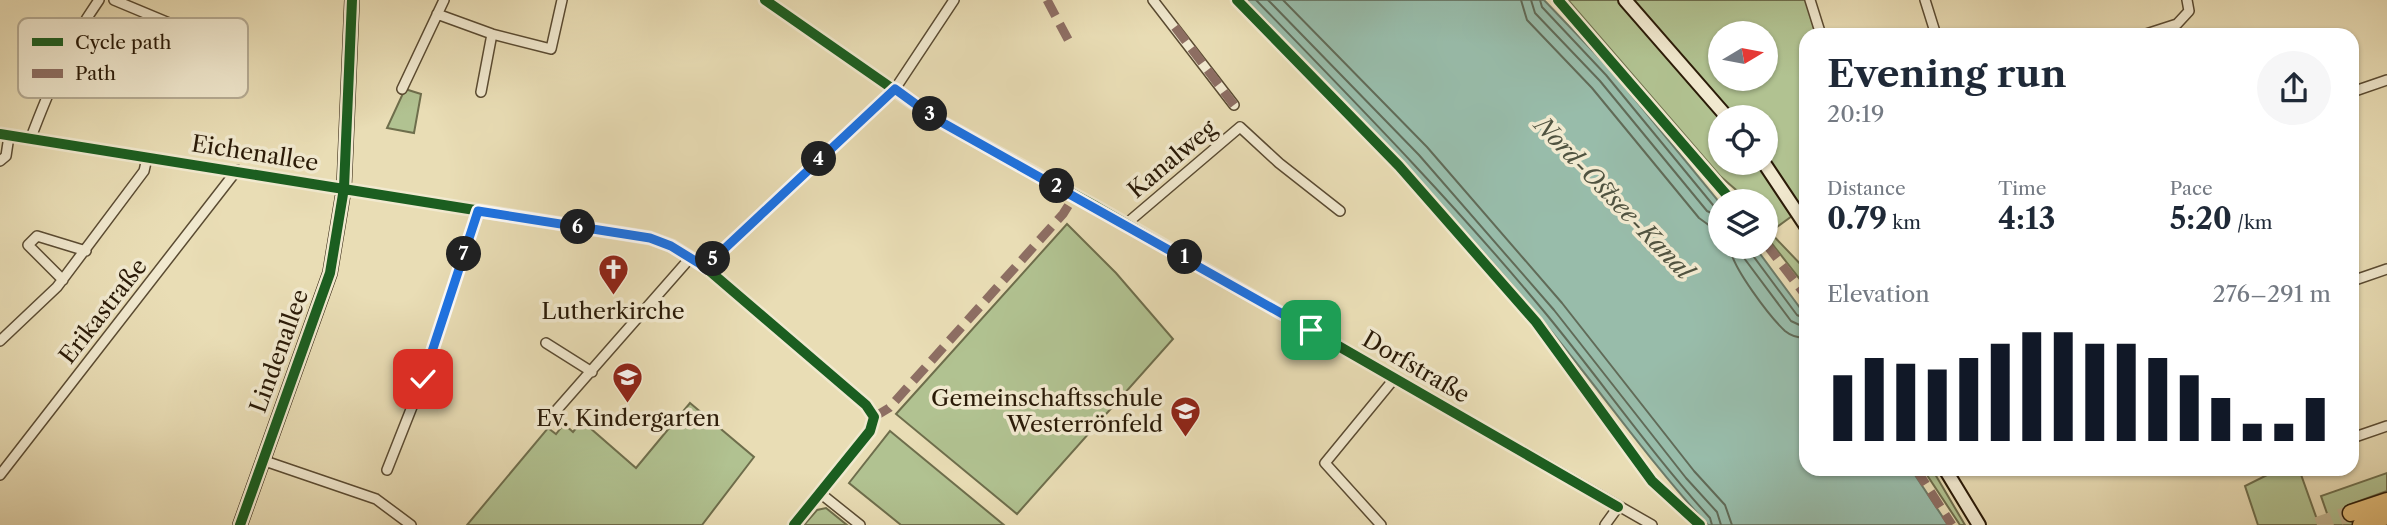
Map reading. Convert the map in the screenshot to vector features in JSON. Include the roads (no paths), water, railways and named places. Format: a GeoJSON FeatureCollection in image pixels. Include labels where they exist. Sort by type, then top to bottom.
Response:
{"type":"FeatureCollection","features":[{"type":"Feature","properties":{"kind":"highway"},"geometry":{"type":"LineString","coordinates":[[2356,519],[2387,502]]}},
{"type":"Feature","properties":{"kind":"highway"},"geometry":{"type":"LineString","coordinates":[[2356,519],[2387,516]]}},
{"type":"Feature","properties":{"kind":"street"},"geometry":{"type":"LineString","coordinates":[[87,18],[99,0]]}},
{"type":"Feature","properties":{"kind":"street"},"geometry":{"type":"LineString","coordinates":[[114,0],[157,18]]}},
{"type":"Feature","properties":{"kind":"street","name":"Lindenallee"},"geometry":{"type":"LineString","coordinates":[[240,525],[330,273],[344,188],[352,0]]}},
{"type":"Feature","properties":{"kind":"street"},"geometry":{"type":"LineString","coordinates":[[402,89],[444,0]]}},
{"type":"Feature","properties":{"kind":"street"},"geometry":{"type":"LineString","coordinates":[[437,14],[492,34],[551,49],[562,0]]}},
{"type":"Feature","properties":{"kind":"street","name":"Dorfstraße"},"geometry":{"type":"LineString","coordinates":[[765,0],[936,119],[1126,224],[1652,525]]}},
{"type":"Feature","properties":{"kind":"street"},"geometry":{"type":"LineString","coordinates":[[705,267],[895,89],[954,0]]}},
{"type":"Feature","properties":{"kind":"street"},"geometry":{"type":"LineString","coordinates":[[1153,0],[1234,105]]}},
{"type":"Feature","properties":{"kind":"street"},"geometry":{"type":"LineString","coordinates":[[1625,0],[1717,105]]}},
{"type":"Feature","properties":{"kind":"street"},"geometry":{"type":"LineString","coordinates":[[1810,0],[1819,28]]}},
{"type":"Feature","properties":{"kind":"street"},"geometry":{"type":"LineString","coordinates":[[1925,0],[1934,28]]}},
{"type":"Feature","properties":{"kind":"street"},"geometry":{"type":"LineString","coordinates":[[2164,28],[2176,24],[2189,11],[2188,0]]}},
{"type":"Feature","properties":{"kind":"street"},"geometry":{"type":"LineString","coordinates":[[481,92],[492,34]]}},
{"type":"Feature","properties":{"kind":"street"},"geometry":{"type":"LineString","coordinates":[[2359,90],[2387,80]]}},
{"type":"Feature","properties":{"kind":"street"},"geometry":{"type":"LineString","coordinates":[[30,140],[46,98]]}},
{"type":"Feature","properties":{"kind":"street","name":"Kanalweg"},"geometry":{"type":"LineString","coordinates":[[1126,224],[1240,127],[1340,211]]}},
{"type":"Feature","properties":{"kind":"street","name":"Eichenallee"},"geometry":{"type":"LineString","coordinates":[[0,161],[6,156],[5,135],[650,238],[691,257],[705,267],[866,405],[874,417],[870,431],[820,493]]}},
{"type":"Feature","properties":{"kind":"street"},"geometry":{"type":"LineString","coordinates":[[0,341],[63,280],[144,171],[147,158]]}},
{"type":"Feature","properties":{"kind":"street","name":"Erikastraße"},"geometry":{"type":"LineString","coordinates":[[0,475],[237,170]]}},
{"type":"Feature","properties":{"kind":"street"},"geometry":{"type":"LineString","coordinates":[[1772,175],[1799,216]]}},
{"type":"Feature","properties":{"kind":"street"},"geometry":{"type":"LineString","coordinates":[[387,470],[423,379],[478,211]]}},
{"type":"Feature","properties":{"kind":"street"},"geometry":{"type":"LineString","coordinates":[[63,280],[28,245],[37,236],[86,251]]}},
{"type":"Feature","properties":{"kind":"street"},"geometry":{"type":"LineString","coordinates":[[554,413],[691,257]]}},
{"type":"Feature","properties":{"kind":"street"},"geometry":{"type":"LineString","coordinates":[[2359,279],[2387,269]]}},
{"type":"Feature","properties":{"kind":"street"},"geometry":{"type":"LineString","coordinates":[[546,343],[592,372]]}},
{"type":"Feature","properties":{"kind":"street"},"geometry":{"type":"LineString","coordinates":[[1381,525],[1325,463],[1394,379]]}},
{"type":"Feature","properties":{"kind":"street"},"geometry":{"type":"LineString","coordinates":[[2359,436],[2387,426]]}},
{"type":"Feature","properties":{"kind":"street"},"geometry":{"type":"LineString","coordinates":[[262,460],[376,499],[411,525]]}},
{"type":"Feature","properties":{"kind":"street"},"geometry":{"type":"LineString","coordinates":[[1949,476],[1979,525]]}},
{"type":"Feature","properties":{"kind":"street"},"geometry":{"type":"LineString","coordinates":[[794,525],[820,493],[860,525]]}},
{"type":"Feature","properties":{"kind":"street"},"geometry":{"type":"LineString","coordinates":[[1605,525],[1618,507]]}},
{"type":"Feature","properties":{"kind":"water","name":"Nord-Ostsee-Kanal"},"geometry":{"type":"Polygon","coordinates":[[[1246,0],[1544,0],[1611,70],[1709,189],[1708,259],[1764,259],[1799,307],[1799,476],[1916,476],[1948,525],[1708,525],[1562,345],[1470,237],[1246,0]]]}},
{"type":"Feature","properties":{"kind":"tunnel"},"geometry":{"type":"LineString","coordinates":[[2317,525],[2351,513]]}},
{"type":"Feature","properties":{"kind":"place","name":"Lutherkirche"},"geometry":{"type":"Point","coordinates":[613,297]}},
{"type":"Feature","properties":{"kind":"place","name":"Ev. Kindergarten"},"geometry":{"type":"Point","coordinates":[628,404]}},
{"type":"Feature","properties":{"kind":"place","name":"Gemeinschaftsschule Westerrönfeld"},"geometry":{"type":"Point","coordinates":[1186,438]}}]}
